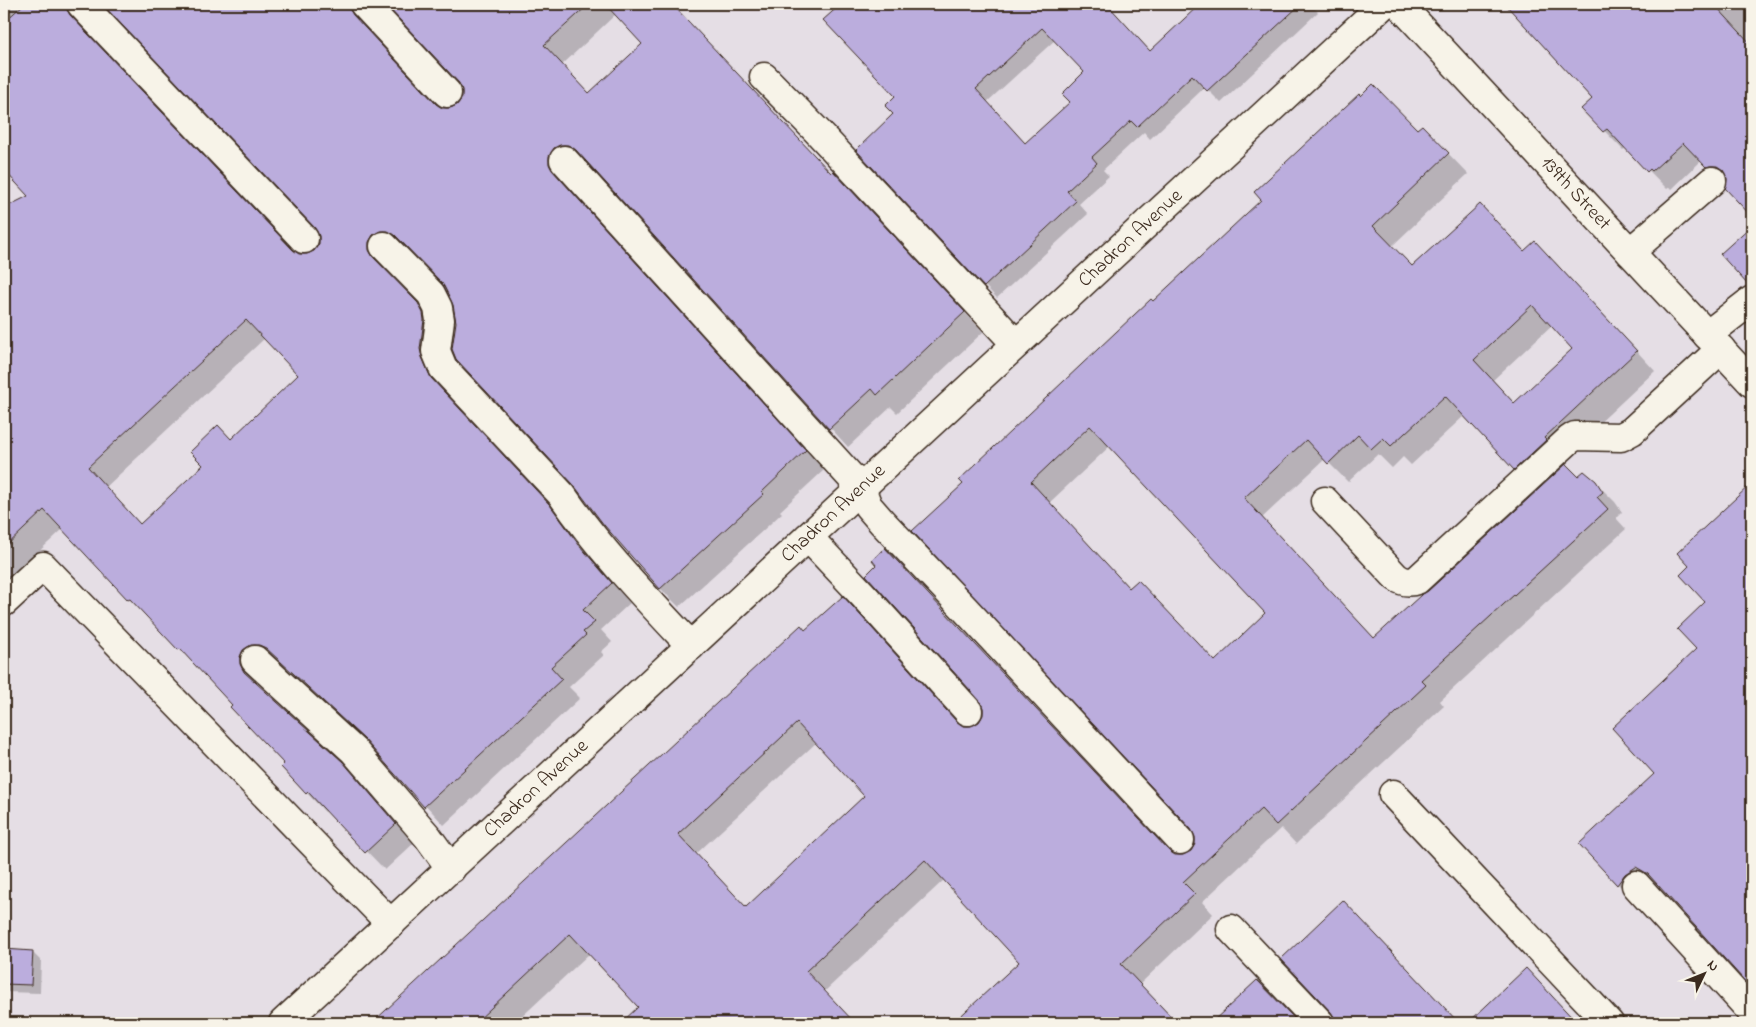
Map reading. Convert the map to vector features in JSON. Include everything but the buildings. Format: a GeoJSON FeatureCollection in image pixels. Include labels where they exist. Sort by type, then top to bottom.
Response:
{"type":"FeatureCollection","features":[{"type":"Feature","properties":{"kind":"street"},"geometry":{"type":"LineString","coordinates":[[81,4],[304,239]]}},
{"type":"Feature","properties":{"kind":"street"},"geometry":{"type":"LineString","coordinates":[[364,4],[447,93]]}},
{"type":"Feature","properties":{"kind":"street","name":"Chadron Avenue"},"geometry":{"type":"LineString","coordinates":[[283,1023],[1384,4]]}},
{"type":"Feature","properties":{"kind":"street","name":"139th Street"},"geometry":{"type":"LineString","coordinates":[[1399,4],[1752,384]]}},
{"type":"Feature","properties":{"kind":"street"},"geometry":{"type":"LineString","coordinates":[[764,77],[1016,344]]}},
{"type":"Feature","properties":{"kind":"street"},"geometry":{"type":"LineString","coordinates":[[564,160],[861,488],[868,506],[882,522],[1180,840]]}},
{"type":"Feature","properties":{"kind":"street"},"geometry":{"type":"LineString","coordinates":[[1630,252],[1712,181]]}},
{"type":"Feature","properties":{"kind":"street"},"geometry":{"type":"LineString","coordinates":[[384,246],[432,294],[438,308],[440,320],[436,351],[443,368],[562,495],[612,558],[690,646]]}},
{"type":"Feature","properties":{"kind":"street"},"geometry":{"type":"LineString","coordinates":[[1325,501],[1401,581],[1412,582],[1417,580],[1569,440],[1575,436],[1621,437],[1632,431],[1752,300]]}},
{"type":"Feature","properties":{"kind":"street"},"geometry":{"type":"LineString","coordinates":[[808,538],[864,596],[968,711]]}},
{"type":"Feature","properties":{"kind":"street"},"geometry":{"type":"LineString","coordinates":[[4,602],[42,566],[391,924]]}},
{"type":"Feature","properties":{"kind":"street"},"geometry":{"type":"LineString","coordinates":[[255,660],[354,751],[428,837],[451,868]]}},
{"type":"Feature","properties":{"kind":"street"},"geometry":{"type":"LineString","coordinates":[[1393,794],[1609,1023]]}},
{"type":"Feature","properties":{"kind":"street"},"geometry":{"type":"LineString","coordinates":[[1636,884],[1752,1012]]}},
{"type":"Feature","properties":{"kind":"street"},"geometry":{"type":"LineString","coordinates":[[1231,929],[1320,1023]]}}]}
